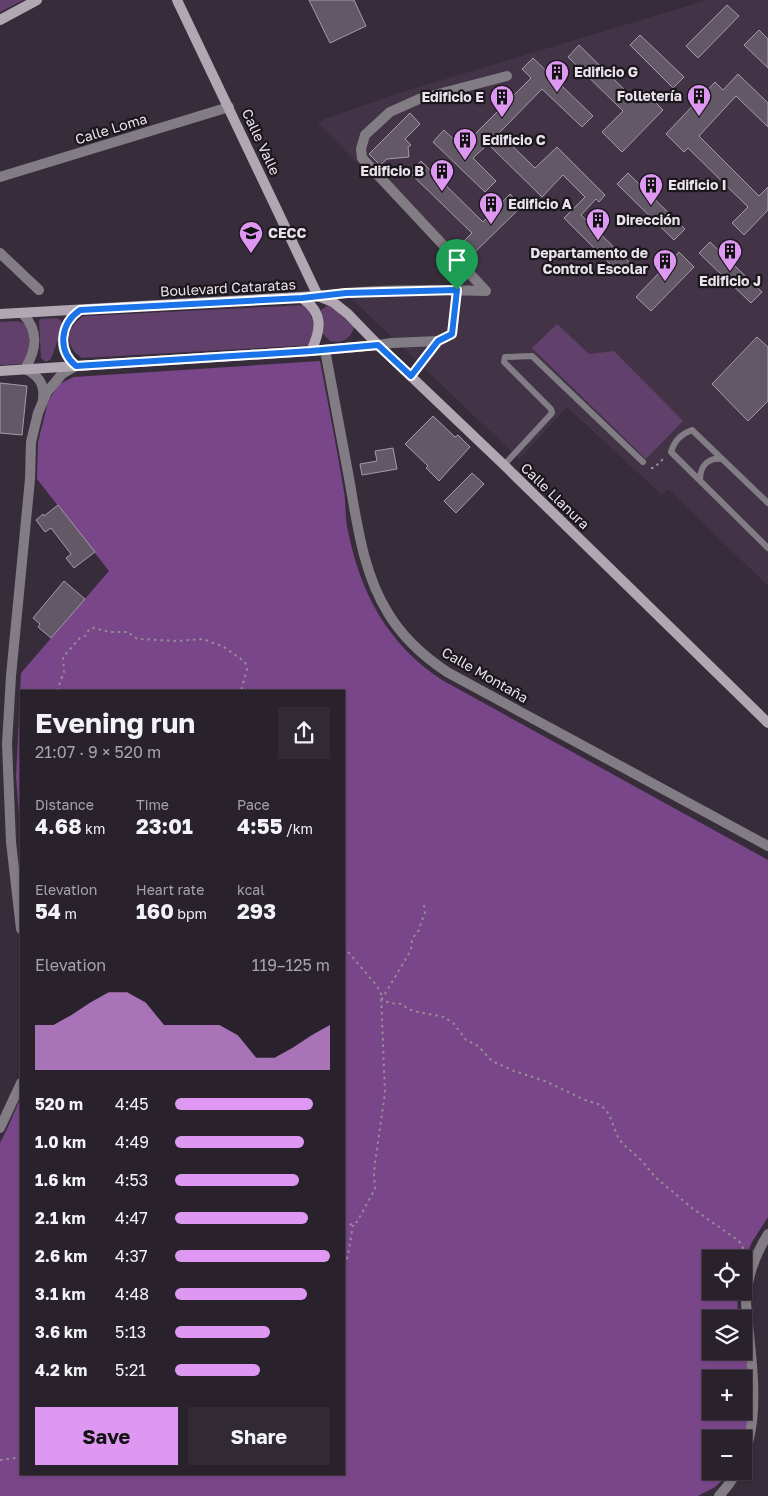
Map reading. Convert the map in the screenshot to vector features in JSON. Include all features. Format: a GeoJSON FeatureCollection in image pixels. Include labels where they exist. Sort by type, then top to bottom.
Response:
{"type":"FeatureCollection","features":[{"type":"Feature","properties":{"kind":"street"},"geometry":{"type":"LineString","coordinates":[[0,20],[37,0]]}},
{"type":"Feature","properties":{"kind":"street","name":"Calle Valle"},"geometry":{"type":"LineString","coordinates":[[178,0],[318,296]]}},
{"type":"Feature","properties":{"kind":"street","name":"Boulevard Cataratas"},"geometry":{"type":"LineString","coordinates":[[0,314],[302,298],[346,293],[486,291],[362,158],[361,149],[365,135],[390,112],[419,99],[507,76]]}},
{"type":"Feature","properties":{"kind":"street","name":"Calle Loma"},"geometry":{"type":"LineString","coordinates":[[0,177],[229,107]]}},
{"type":"Feature","properties":{"kind":"street"},"geometry":{"type":"LineString","coordinates":[[0,253],[40,290]]}},
{"type":"Feature","properties":{"kind":"street"},"geometry":{"type":"LineString","coordinates":[[0,370],[311,351],[392,343],[438,341],[452,334],[457,290]]}},
{"type":"Feature","properties":{"kind":"street","name":"Calle Llanura"},"geometry":{"type":"LineString","coordinates":[[318,296],[333,302],[348,314],[768,723]]}},
{"type":"Feature","properties":{"kind":"street"},"geometry":{"type":"LineString","coordinates":[[302,298],[312,306],[318,318],[319,332],[311,351]]}},
{"type":"Feature","properties":{"kind":"street"},"geometry":{"type":"LineString","coordinates":[[76,366],[66,355],[62,341],[68,320],[80,310]]}},
{"type":"Feature","properties":{"kind":"street"},"geometry":{"type":"LineString","coordinates":[[22,314],[32,326],[36,340],[33,356],[25,369]]}},
{"type":"Feature","properties":{"kind":"street"},"geometry":{"type":"LineString","coordinates":[[411,376],[438,341]]}},
{"type":"Feature","properties":{"kind":"street","name":"Calle Montaña"},"geometry":{"type":"LineString","coordinates":[[325,350],[362,546],[381,600],[404,636],[424,656],[447,672],[768,846]]}},
{"type":"Feature","properties":{"kind":"street"},"geometry":{"type":"LineString","coordinates":[[20,919],[9,810],[7,761],[8,710],[30,479],[31,442],[43,399],[56,379],[76,366]]}},
{"type":"Feature","properties":{"kind":"street"},"geometry":{"type":"LineString","coordinates":[[25,369],[35,374],[41,382],[43,399]]}},
{"type":"Feature","properties":{"kind":"street"},"geometry":{"type":"LineString","coordinates":[[0,1128],[20,1085]]}},
{"type":"Feature","properties":{"kind":"street"},"geometry":{"type":"LineString","coordinates":[[764,1404],[747,1315],[746,1297],[751,1268],[768,1234]]}},
{"type":"Feature","properties":{"kind":"street"},"geometry":{"type":"LineString","coordinates":[[719,1496],[738,1480],[757,1450]]}},
{"type":"Feature","properties":{"kind":"lane"},"geometry":{"type":"LineString","coordinates":[[504,465],[552,414],[551,409],[504,362],[505,357],[532,356],[643,462]]}},
{"type":"Feature","properties":{"kind":"lane"},"geometry":{"type":"LineString","coordinates":[[768,503],[692,430],[678,438],[671,452],[768,548]]}},
{"type":"Feature","properties":{"kind":"lane"},"geometry":{"type":"LineString","coordinates":[[700,480],[701,469],[704,464],[712,459],[722,459]]}},
{"type":"Feature","properties":{"kind":"path"},"geometry":{"type":"LineString","coordinates":[[643,462],[649,468],[654,468],[671,452]]}},
{"type":"Feature","properties":{"kind":"path"},"geometry":{"type":"LineString","coordinates":[[57,690],[64,672],[63,657],[80,638],[87,635],[89,629],[94,628],[110,632],[129,632],[132,636],[138,638],[177,641],[197,638],[209,641],[232,652],[245,662],[247,670],[241,690]]}},
{"type":"Feature","properties":{"kind":"path"},"geometry":{"type":"LineString","coordinates":[[382,999],[411,950],[412,940],[419,930],[425,914],[424,905]]}},
{"type":"Feature","properties":{"kind":"path"},"geometry":{"type":"LineString","coordinates":[[345,948],[377,986],[382,999],[382,1036],[385,1062],[385,1093],[375,1163],[375,1190],[360,1218],[353,1224],[348,1256],[345,1263]]}},
{"type":"Feature","properties":{"kind":"path"},"geometry":{"type":"LineString","coordinates":[[382,999],[389,1003],[402,1004],[408,1009],[418,1012],[444,1017],[454,1024],[466,1040],[478,1046],[492,1061],[601,1105],[609,1114],[617,1136],[622,1143],[643,1162],[655,1177],[692,1208],[739,1241],[744,1250]]}},
{"type":"Feature","properties":{"kind":"path"},"geometry":{"type":"LineString","coordinates":[[345,1224],[353,1224]]}},
{"type":"Feature","properties":{"kind":"path"},"geometry":{"type":"LineString","coordinates":[[0,1460],[20,1457]]}},
{"type":"Feature","properties":{"kind":"shaded area"},"geometry":{"type":"Polygon","coordinates":[[[0,0],[23,0],[0,12],[0,0]]]}},
{"type":"Feature","properties":{"kind":"shaded area"},"geometry":{"type":"Polygon","coordinates":[[[707,0],[768,0],[768,586],[668,489],[662,495],[567,407],[519,459],[350,297],[463,295],[463,270],[317,122],[393,95],[707,0]]]}},
{"type":"Feature","properties":{"kind":"shaded area"},"geometry":{"type":"Polygon","coordinates":[[[307,305],[314,325],[312,345],[82,358],[72,348],[69,337],[73,325],[84,316],[307,305]]]}},
{"type":"Feature","properties":{"kind":"shaded area"},"geometry":{"type":"Polygon","coordinates":[[[328,305],[354,327],[351,335],[345,340],[338,342],[330,341],[322,333],[321,310],[328,305]]]}},
{"type":"Feature","properties":{"kind":"shaded area"},"geometry":{"type":"Polygon","coordinates":[[[56,318],[61,320],[62,328],[51,359],[46,362],[41,358],[39,321],[41,319],[56,318]]]}},
{"type":"Feature","properties":{"kind":"shaded area"},"geometry":{"type":"Polygon","coordinates":[[[17,321],[25,324],[30,332],[28,357],[22,364],[0,365],[0,322],[17,321]]]}},
{"type":"Feature","properties":{"kind":"shaded area"},"geometry":{"type":"Polygon","coordinates":[[[557,324],[589,354],[614,351],[683,421],[646,459],[532,348],[557,324]]]}},
{"type":"Feature","properties":{"kind":"shaded area"},"geometry":{"type":"Polygon","coordinates":[[[320,361],[345,496],[346,522],[352,550],[359,572],[378,614],[406,650],[442,680],[768,860],[768,1217],[748,1250],[702,1250],[702,1300],[737,1300],[738,1310],[702,1310],[702,1360],[746,1360],[748,1370],[702,1370],[702,1420],[749,1420],[747,1430],[702,1430],[702,1480],[723,1480],[715,1487],[698,1496],[0,1496],[0,1143],[20,1099],[20,1475],[345,1475],[345,690],[20,690],[21,673],[109,571],[37,479],[38,442],[48,402],[59,384],[74,377],[320,361]]]}},
{"type":"Feature","properties":{"kind":"shaded area"},"geometry":{"type":"Polygon","coordinates":[[[20,694],[20,827],[16,777],[20,694]]]}},
{"type":"Feature","properties":{"kind":"shaded area"},"geometry":{"type":"Polygon","coordinates":[[[752,1393],[754,1404],[752,1411],[752,1393]]]}},
{"type":"Feature","properties":{"kind":"building"},"geometry":{"type":"Polygon","coordinates":[[[309,0],[354,0],[366,26],[330,43],[309,0]]]}},
{"type":"Feature","properties":{"kind":"building"},"geometry":{"type":"Polygon","coordinates":[[[727,5],[739,16],[698,58],[686,46],[727,5]]]}},
{"type":"Feature","properties":{"kind":"building"},"geometry":{"type":"Polygon","coordinates":[[[759,30],[768,39],[768,68],[744,45],[759,30]]]}},
{"type":"Feature","properties":{"kind":"building"},"geometry":{"type":"Polygon","coordinates":[[[640,35],[684,77],[673,88],[630,45],[640,35]]]}},
{"type":"Feature","properties":{"kind":"building"},"geometry":{"type":"Polygon","coordinates":[[[579,45],[635,100],[644,91],[663,110],[622,152],[602,132],[623,111],[568,57],[579,45]]]}},
{"type":"Feature","properties":{"kind":"building"},"geometry":{"type":"Polygon","coordinates":[[[533,58],[593,116],[582,127],[542,89],[499,133],[535,168],[557,147],[605,195],[599,202],[596,199],[581,215],[631,264],[621,275],[564,218],[585,197],[563,175],[542,197],[488,144],[473,158],[496,181],[485,192],[433,142],[444,130],[462,147],[531,78],[522,69],[533,58]]]}},
{"type":"Feature","properties":{"kind":"building"},"geometry":{"type":"Polygon","coordinates":[[[738,74],[768,103],[768,127],[736,96],[699,136],[759,196],[768,187],[768,210],[744,235],[732,223],[748,207],[688,148],[684,152],[666,134],[715,82],[723,90],[738,74]]]}},
{"type":"Feature","properties":{"kind":"building"},"geometry":{"type":"Polygon","coordinates":[[[410,113],[420,124],[405,139],[411,145],[408,147],[409,157],[387,159],[380,165],[369,154],[410,113]]]}},
{"type":"Feature","properties":{"kind":"building"},"geometry":{"type":"Polygon","coordinates":[[[421,161],[483,222],[510,194],[522,206],[471,256],[460,245],[472,233],[410,173],[421,161]]]}},
{"type":"Feature","properties":{"kind":"building","name":"Edificio I"},"geometry":{"type":"Polygon","coordinates":[[[628,173],[685,229],[674,240],[617,184],[628,173]]]}},
{"type":"Feature","properties":{"kind":"building","name":"Edificio J"},"geometry":{"type":"Polygon","coordinates":[[[710,242],[762,292],[751,303],[699,253],[710,242]]]}},
{"type":"Feature","properties":{"kind":"building","name":"Departamento de Control Escolar"},"geometry":{"type":"Polygon","coordinates":[[[679,252],[694,267],[651,311],[636,297],[679,252]]]}},
{"type":"Feature","properties":{"kind":"building"},"geometry":{"type":"Polygon","coordinates":[[[757,337],[768,347],[768,401],[748,421],[712,384],[757,337]]]}},
{"type":"Feature","properties":{"kind":"building"},"geometry":{"type":"Polygon","coordinates":[[[0,383],[27,386],[22,435],[0,433],[0,383]]]}},
{"type":"Feature","properties":{"kind":"building"},"geometry":{"type":"Polygon","coordinates":[[[433,416],[455,437],[458,435],[470,447],[439,481],[426,468],[428,466],[405,444],[433,416]]]}},
{"type":"Feature","properties":{"kind":"building"},"geometry":{"type":"Polygon","coordinates":[[[393,448],[397,469],[362,475],[360,464],[377,461],[375,451],[393,448]]]}},
{"type":"Feature","properties":{"kind":"building"},"geometry":{"type":"Polygon","coordinates":[[[472,473],[484,484],[456,513],[444,501],[472,473]]]}},
{"type":"Feature","properties":{"kind":"building"},"geometry":{"type":"Polygon","coordinates":[[[58,505],[95,552],[74,568],[66,558],[71,554],[51,528],[45,532],[36,520],[58,505]]]}},
{"type":"Feature","properties":{"kind":"building"},"geometry":{"type":"Polygon","coordinates":[[[64,581],[85,599],[51,638],[38,627],[40,624],[33,618],[64,581]]]}},
{"type":"Feature","properties":{"kind":"place","name":"Edificio G"},"geometry":{"type":"Point","coordinates":[557,93]}},
{"type":"Feature","properties":{"kind":"place","name":"Folletería"},"geometry":{"type":"Point","coordinates":[699,117]}},
{"type":"Feature","properties":{"kind":"place","name":"Edificio E"},"geometry":{"type":"Point","coordinates":[502,118]}},
{"type":"Feature","properties":{"kind":"place","name":"Edificio C"},"geometry":{"type":"Point","coordinates":[465,161]}},
{"type":"Feature","properties":{"kind":"place","name":"Edificio B"},"geometry":{"type":"Point","coordinates":[442,192]}},
{"type":"Feature","properties":{"kind":"place","name":"Edificio I"},"geometry":{"type":"Point","coordinates":[651,206]}},
{"type":"Feature","properties":{"kind":"place","name":"Edificio A"},"geometry":{"type":"Point","coordinates":[491,225]}},
{"type":"Feature","properties":{"kind":"place","name":"Dirección"},"geometry":{"type":"Point","coordinates":[598,241]}},
{"type":"Feature","properties":{"kind":"place","name":"CECC"},"geometry":{"type":"Point","coordinates":[251,254]}},
{"type":"Feature","properties":{"kind":"place","name":"Edificio J"},"geometry":{"type":"Point","coordinates":[730,272]}},
{"type":"Feature","properties":{"kind":"place","name":"Departamento de Control Escolar"},"geometry":{"type":"Point","coordinates":[665,282]}},
{"type":"Feature","properties":{"kind":"route"},"geometry":{"type":"LineString","coordinates":[[457,290],[452,334],[438,341],[411,376],[378,345],[76,366],[66,355],[62,341],[68,320],[80,310],[302,298],[346,293],[457,290]]}}]}
